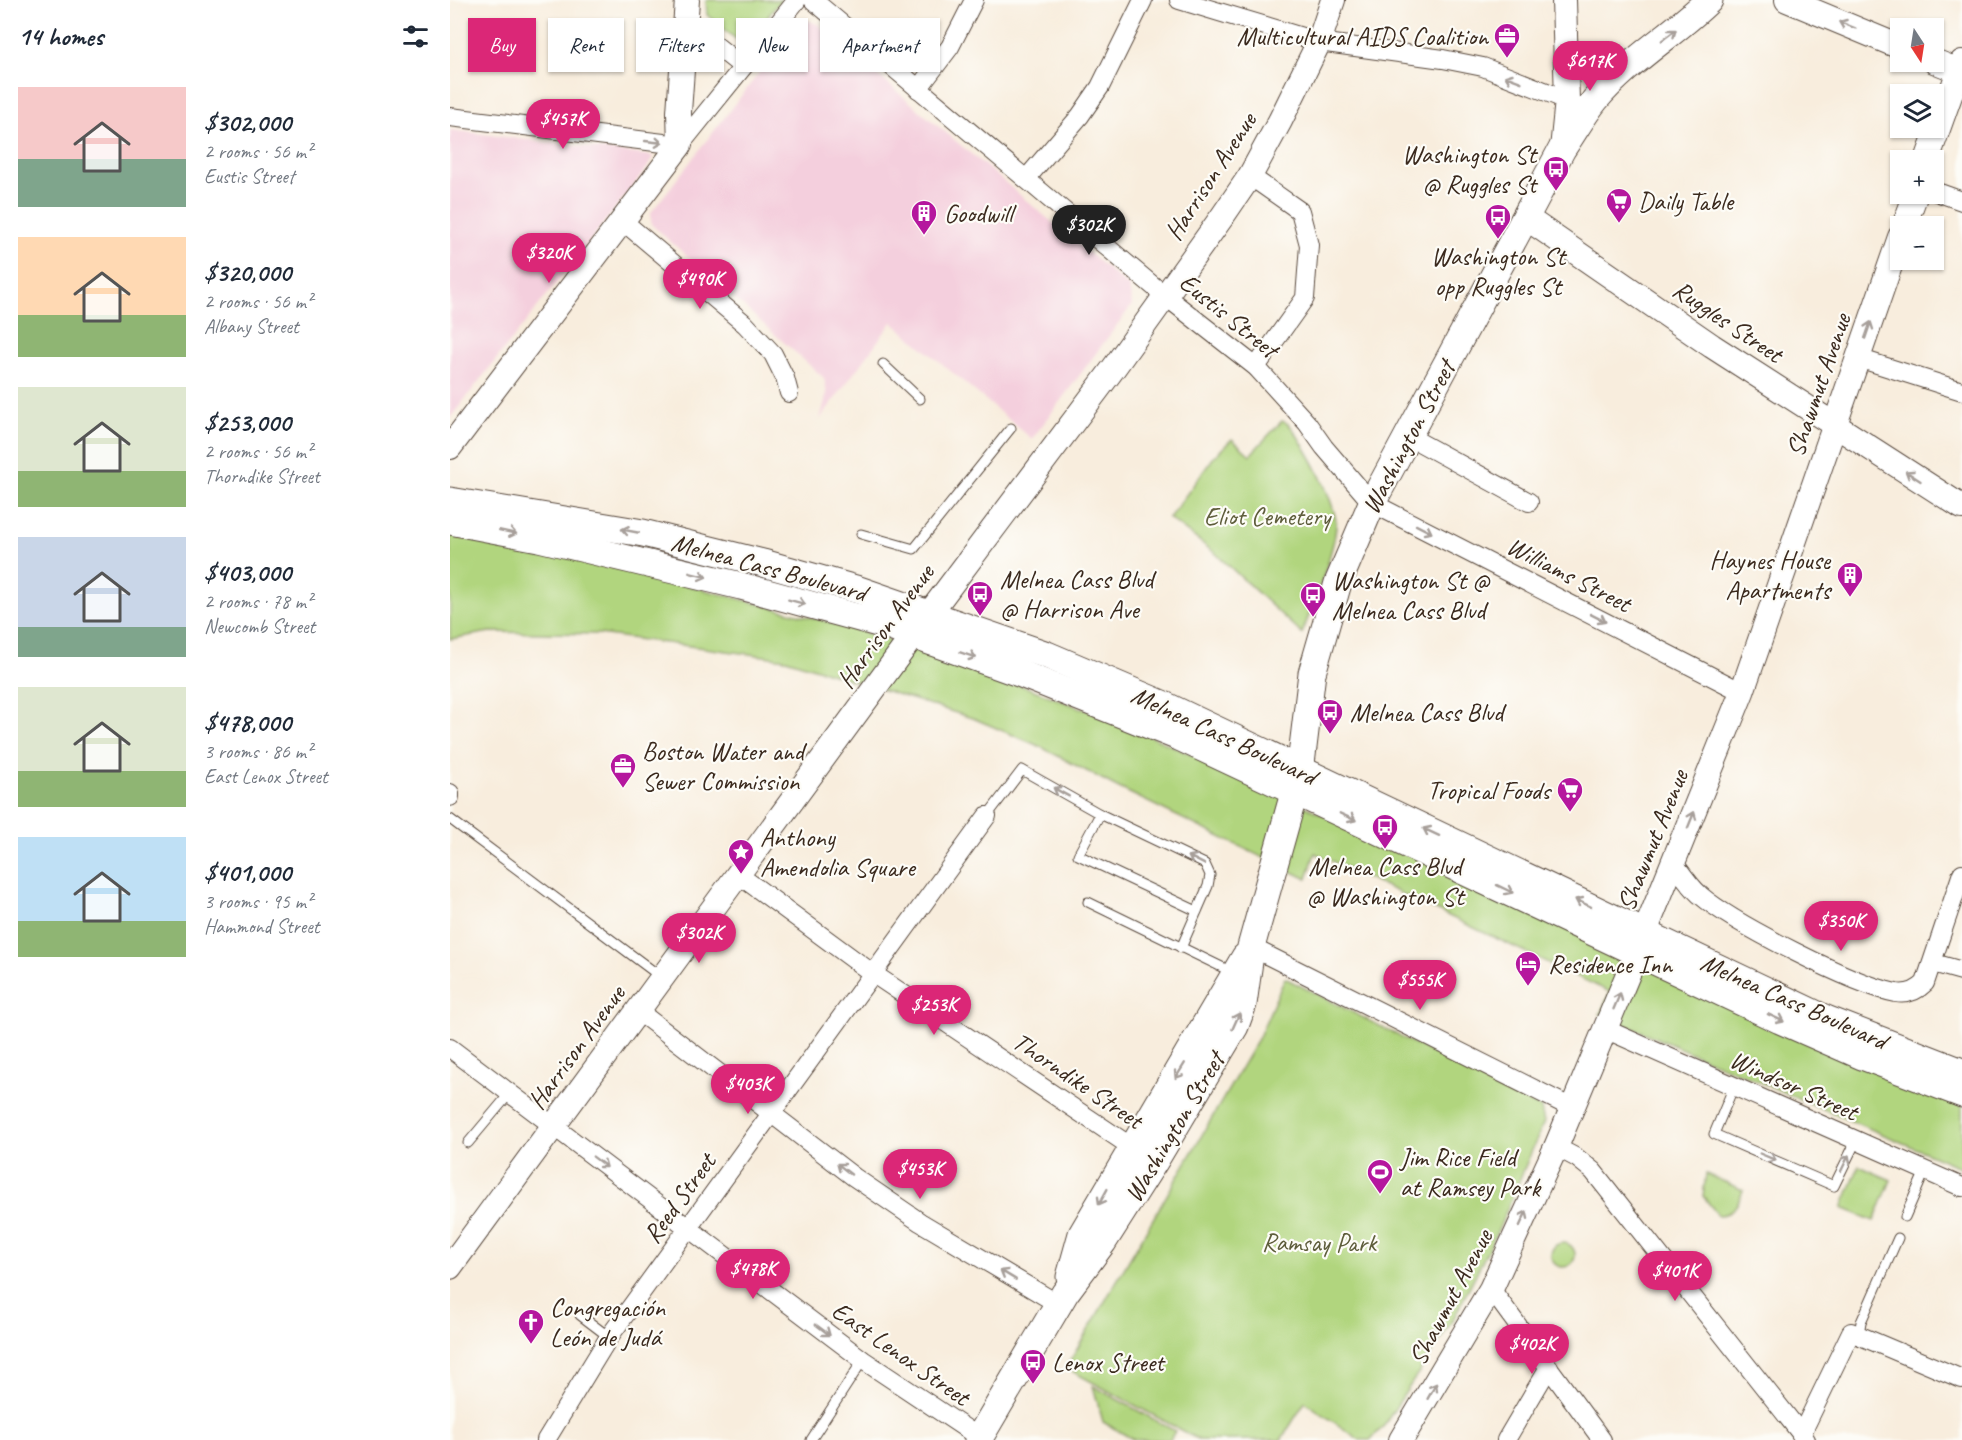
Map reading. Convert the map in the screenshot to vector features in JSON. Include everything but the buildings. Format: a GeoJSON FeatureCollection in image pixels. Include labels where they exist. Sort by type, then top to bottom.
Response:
{"type":"FeatureCollection","features":[{"type":"Feature","properties":{"kind":"main road","name":"Harrison Avenue"},"geometry":{"type":"LineString","coordinates":[[450,1267],[929,614],[1113,369],[1250,176],[1318,42],[1333,0]]}},
{"type":"Feature","properties":{"kind":"main road"},"geometry":{"type":"LineString","coordinates":[[1562,149],[1567,100],[1564,0]]}},
{"type":"Feature","properties":{"kind":"main road","name":"Washington Street"},"geometry":{"type":"LineString","coordinates":[[1062,1299],[1082,1234],[1132,1146],[1241,976],[1297,782],[1312,673],[1319,646],[1338,583],[1372,503],[1562,149],[1595,100],[1627,68],[1685,23],[1709,0]]}},
{"type":"Feature","properties":{"kind":"main road"},"geometry":{"type":"LineString","coordinates":[[1787,0],[1890,43]]}},
{"type":"Feature","properties":{"kind":"main road"},"geometry":{"type":"LineString","coordinates":[[450,447],[624,222],[680,145],[686,11]]}},
{"type":"Feature","properties":{"kind":"main road"},"geometry":{"type":"LineString","coordinates":[[1567,55],[1580,65],[1599,73],[1627,68]]}},
{"type":"Feature","properties":{"kind":"main road"},"geometry":{"type":"LineString","coordinates":[[1931,150],[1960,66],[1944,63]]}},
{"type":"Feature","properties":{"kind":"main road","name":"Ruggles Street"},"geometry":{"type":"LineString","coordinates":[[1525,217],[1712,346],[1962,507]]}},
{"type":"Feature","properties":{"kind":"main road","name":"Shawmut Avenue"},"geometry":{"type":"LineString","coordinates":[[1401,1440],[1491,1289],[1556,1147],[1742,692],[1890,266]]}},
{"type":"Feature","properties":{"kind":"main road","name":"Melnea Cass Boulevard"},"geometry":{"type":"LineString","coordinates":[[450,501],[566,519],[688,543],[816,577],[989,633],[1089,672],[1297,782],[1641,942],[1826,1019],[1962,1072]]}},
{"type":"Feature","properties":{"kind":"main road","name":"Melnea Cass Boulevard"},"geometry":{"type":"LineString","coordinates":[[450,521],[646,562],[885,625],[1122,713],[1297,782]]}},
{"type":"Feature","properties":{"kind":"main road","name":"Melnea Cass Boulevard"},"geometry":{"type":"LineString","coordinates":[[1641,942],[1827,1041],[1962,1094]]}},
{"type":"Feature","properties":{"kind":"main road","name":"Washington Street"},"geometry":{"type":"LineString","coordinates":[[980,1439],[1062,1299],[1103,1242],[1154,1162],[1235,1026],[1243,1004],[1241,976]]}},
{"type":"Feature","properties":{"kind":"street"},"geometry":{"type":"LineString","coordinates":[[782,18],[797,0]]}},
{"type":"Feature","properties":{"kind":"street","name":"Eustis Street"},"geometry":{"type":"LineString","coordinates":[[813,0],[1164,295],[1256,367],[1307,423],[1324,447],[1372,503]]}},
{"type":"Feature","properties":{"kind":"street"},"geometry":{"type":"LineString","coordinates":[[918,89],[950,47],[974,0]]}},
{"type":"Feature","properties":{"kind":"street"},"geometry":{"type":"LineString","coordinates":[[1026,179],[1080,116],[1100,87],[1143,0]]}},
{"type":"Feature","properties":{"kind":"street"},"geometry":{"type":"LineString","coordinates":[[1179,0],[1318,42],[1483,67],[1567,100]]}},
{"type":"Feature","properties":{"kind":"street"},"geometry":{"type":"LineString","coordinates":[[686,11],[736,60]]}},
{"type":"Feature","properties":{"kind":"street"},"geometry":{"type":"LineString","coordinates":[[450,117],[680,145],[739,72]]}},
{"type":"Feature","properties":{"kind":"street"},"geometry":{"type":"LineString","coordinates":[[1250,176],[1300,211],[1309,245],[1305,298],[1256,367]]}},
{"type":"Feature","properties":{"kind":"street"},"geometry":{"type":"LineString","coordinates":[[1944,195],[1962,201]]}},
{"type":"Feature","properties":{"kind":"street"},"geometry":{"type":"LineString","coordinates":[[624,222],[745,324],[773,354],[785,378],[789,393]]}},
{"type":"Feature","properties":{"kind":"street"},"geometry":{"type":"LineString","coordinates":[[1858,358],[1962,392]]}},
{"type":"Feature","properties":{"kind":"street"},"geometry":{"type":"LineString","coordinates":[[1408,436],[1529,502]]}},
{"type":"Feature","properties":{"kind":"street","name":"Williams Street"},"geometry":{"type":"LineString","coordinates":[[1372,503],[1742,692]]}},
{"type":"Feature","properties":{"kind":"street","name":"Reed Street"},"geometry":{"type":"LineString","coordinates":[[546,1440],[609,1337],[987,816]]}},
{"type":"Feature","properties":{"kind":"street"},"geometry":{"type":"LineString","coordinates":[[1674,863],[1700,895],[1753,929],[1845,975],[1898,993],[1916,992],[1925,983],[1960,884]]}},
{"type":"Feature","properties":{"kind":"street","name":"Thorndike Street"},"geometry":{"type":"LineString","coordinates":[[739,875],[872,973],[1154,1162]]}},
{"type":"Feature","properties":{"kind":"street"},"geometry":{"type":"LineString","coordinates":[[1251,947],[1572,1108]]}},
{"type":"Feature","properties":{"kind":"street"},"geometry":{"type":"LineString","coordinates":[[1933,963],[1962,971]]}},
{"type":"Feature","properties":{"kind":"street"},"geometry":{"type":"LineString","coordinates":[[638,1011],[854,1177],[920,1222],[1062,1299]]}},
{"type":"Feature","properties":{"kind":"street","name":"Windsor Street"},"geometry":{"type":"LineString","coordinates":[[1605,1029],[1962,1187]]}},
{"type":"Feature","properties":{"kind":"street","name":"East Lenox Street"},"geometry":{"type":"LineString","coordinates":[[450,1047],[863,1360],[980,1439]]}},
{"type":"Feature","properties":{"kind":"street"},"geometry":{"type":"LineString","coordinates":[[1556,1147],[1577,1158],[1593,1171],[1804,1437],[1855,1333],[1962,1379]]}},
{"type":"Feature","properties":{"kind":"street"},"geometry":{"type":"LineString","coordinates":[[1491,1289],[1602,1440]]}},
{"type":"Feature","properties":{"kind":"street"},"geometry":{"type":"LineString","coordinates":[[1506,1440],[1549,1368]]}},
{"type":"Feature","properties":{"kind":"lane"},"geometry":{"type":"LineString","coordinates":[[883,364],[920,399]]}},
{"type":"Feature","properties":{"kind":"lane"},"geometry":{"type":"LineString","coordinates":[[861,534],[914,549],[1011,428]]}},
{"type":"Feature","properties":{"kind":"lane"},"geometry":{"type":"LineString","coordinates":[[987,816],[1022,770],[1100,814],[1205,864],[1210,875],[1181,948]]}},
{"type":"Feature","properties":{"kind":"lane"},"geometry":{"type":"LineString","coordinates":[[1100,814],[1078,855],[1197,911]]}},
{"type":"Feature","properties":{"kind":"lane"},"geometry":{"type":"LineString","coordinates":[[450,819],[663,978]]}},
{"type":"Feature","properties":{"kind":"lane"},"geometry":{"type":"LineString","coordinates":[[1088,902],[1241,976]]}},
{"type":"Feature","properties":{"kind":"lane"},"geometry":{"type":"LineString","coordinates":[[1734,1086],[1714,1134],[1834,1186],[1856,1141]]}},
{"type":"Feature","properties":{"kind":"lane"},"geometry":{"type":"LineString","coordinates":[[468,1143],[510,1093]]}},
{"type":"Feature","properties":{"kind":"lane"},"geometry":{"type":"LineString","coordinates":[[1905,1217],[1925,1171]]}},
{"type":"Feature","properties":{"kind":"lane"},"geometry":{"type":"LineString","coordinates":[[1855,1333],[1898,1238]]}},
{"type":"Feature","properties":{"kind":"lane"},"geometry":{"type":"LineString","coordinates":[[580,1316],[609,1337]]}},
{"type":"Feature","properties":{"kind":"lane"},"geometry":{"type":"LineString","coordinates":[[811,1440],[863,1360]]}},
{"type":"Feature","properties":{"kind":"shaded area"},"geometry":{"type":"Polygon","coordinates":[[[808,21],[820,27],[820,72],[874,72],[1129,287],[1132,305],[1032,439],[892,322],[820,419],[827,393],[824,378],[652,225],[650,215],[760,72],[808,72],[808,21]]]}},
{"type":"Feature","properties":{"kind":"shaded area"},"geometry":{"type":"Polygon","coordinates":[[[450,130],[653,156],[647,168],[450,418],[450,130]]]}},
{"type":"Feature","properties":{"kind":"green space"},"geometry":{"type":"Polygon","coordinates":[[[706,0],[781,0],[767,18],[736,18],[736,39],[724,29],[724,18],[711,18],[707,15],[706,0]]]}},
{"type":"Feature","properties":{"kind":"green space","name":"Eliot Cemetery"},"geometry":{"type":"Polygon","coordinates":[[[1282,421],[1286,422],[1295,432],[1314,465],[1329,496],[1336,524],[1328,563],[1302,634],[1215,553],[1169,518],[1214,457],[1232,439],[1250,455],[1282,421]]]}},
{"type":"Feature","properties":{"kind":"green space"},"geometry":{"type":"Polygon","coordinates":[[[450,532],[639,573],[844,626],[944,656],[1128,726],[1962,1105],[1962,1168],[1600,1014],[1610,992],[1315,853],[1307,879],[1117,787],[1039,746],[975,719],[786,659],[599,634],[490,632],[450,639],[450,532]]]}},
{"type":"Feature","properties":{"kind":"green space","name":"Ramsay Park"},"geometry":{"type":"Polygon","coordinates":[[[1285,978],[1541,1108],[1544,1122],[1500,1226],[1453,1320],[1383,1427],[1370,1440],[1360,1440],[1305,1402],[1281,1440],[1199,1440],[1066,1368],[1258,1039],[1285,978]]]}},
{"type":"Feature","properties":{"kind":"green space"},"geometry":{"type":"Polygon","coordinates":[[[1859,1166],[1891,1180],[1874,1221],[1842,1208],[1859,1166]]]}},
{"type":"Feature","properties":{"kind":"green space"},"geometry":{"type":"Polygon","coordinates":[[[1706,1174],[1743,1190],[1732,1211],[1718,1215],[1703,1196],[1706,1174]]]}},
{"type":"Feature","properties":{"kind":"green space"},"geometry":{"type":"Polygon","coordinates":[[[1563,1243],[1568,1244],[1574,1250],[1574,1260],[1568,1266],[1563,1267],[1558,1266],[1552,1260],[1551,1255],[1552,1250],[1558,1244],[1563,1243]]]}},
{"type":"Feature","properties":{"kind":"green space"},"geometry":{"type":"Polygon","coordinates":[[[1093,1386],[1175,1431],[1170,1440],[1134,1440],[1103,1422],[1093,1386]]]}},
{"type":"Feature","properties":{"kind":"place","name":"Multicultural AIDS Coalition"},"geometry":{"type":"Point","coordinates":[1507,59]}},
{"type":"Feature","properties":{"kind":"place","name":"Washington St @ Ruggles St"},"geometry":{"type":"Point","coordinates":[1556,192]}},
{"type":"Feature","properties":{"kind":"place","name":"Daily Table"},"geometry":{"type":"Point","coordinates":[1619,224]}},
{"type":"Feature","properties":{"kind":"place","name":"Goodwill"},"geometry":{"type":"Point","coordinates":[924,236]}},
{"type":"Feature","properties":{"kind":"place","name":"Washington St opp Ruggles St"},"geometry":{"type":"Point","coordinates":[1498,240]}},
{"type":"Feature","properties":{"kind":"place","name":"Haynes House Apartments"},"geometry":{"type":"Point","coordinates":[1850,598]}},
{"type":"Feature","properties":{"kind":"place","name":"Melnea Cass Blvd @ Harrison Ave"},"geometry":{"type":"Point","coordinates":[980,617]}},
{"type":"Feature","properties":{"kind":"place","name":"Washington St @ Melnea Cass Blvd"},"geometry":{"type":"Point","coordinates":[1313,618]}},
{"type":"Feature","properties":{"kind":"place","name":"Melnea Cass Blvd"},"geometry":{"type":"Point","coordinates":[1330,735]}},
{"type":"Feature","properties":{"kind":"place","name":"Boston Water and Sewer Commission"},"geometry":{"type":"Point","coordinates":[623,789]}},
{"type":"Feature","properties":{"kind":"place","name":"Tropical Foods"},"geometry":{"type":"Point","coordinates":[1570,813]}},
{"type":"Feature","properties":{"kind":"place","name":"Melnea Cass Blvd @ Washington St"},"geometry":{"type":"Point","coordinates":[1385,850]}},
{"type":"Feature","properties":{"kind":"place","name":"Anthony Amendolia Square"},"geometry":{"type":"Point","coordinates":[741,875]}},
{"type":"Feature","properties":{"kind":"place","name":"Residence Inn"},"geometry":{"type":"Point","coordinates":[1528,987]}},
{"type":"Feature","properties":{"kind":"place","name":"Jim Rice Field at Ramsey Park"},"geometry":{"type":"Point","coordinates":[1380,1195]}},
{"type":"Feature","properties":{"kind":"place","name":"Congregación León de Judá"},"geometry":{"type":"Point","coordinates":[531,1345]}},
{"type":"Feature","properties":{"kind":"place","name":"Lenox Street"},"geometry":{"type":"Point","coordinates":[1033,1385]}}]}
